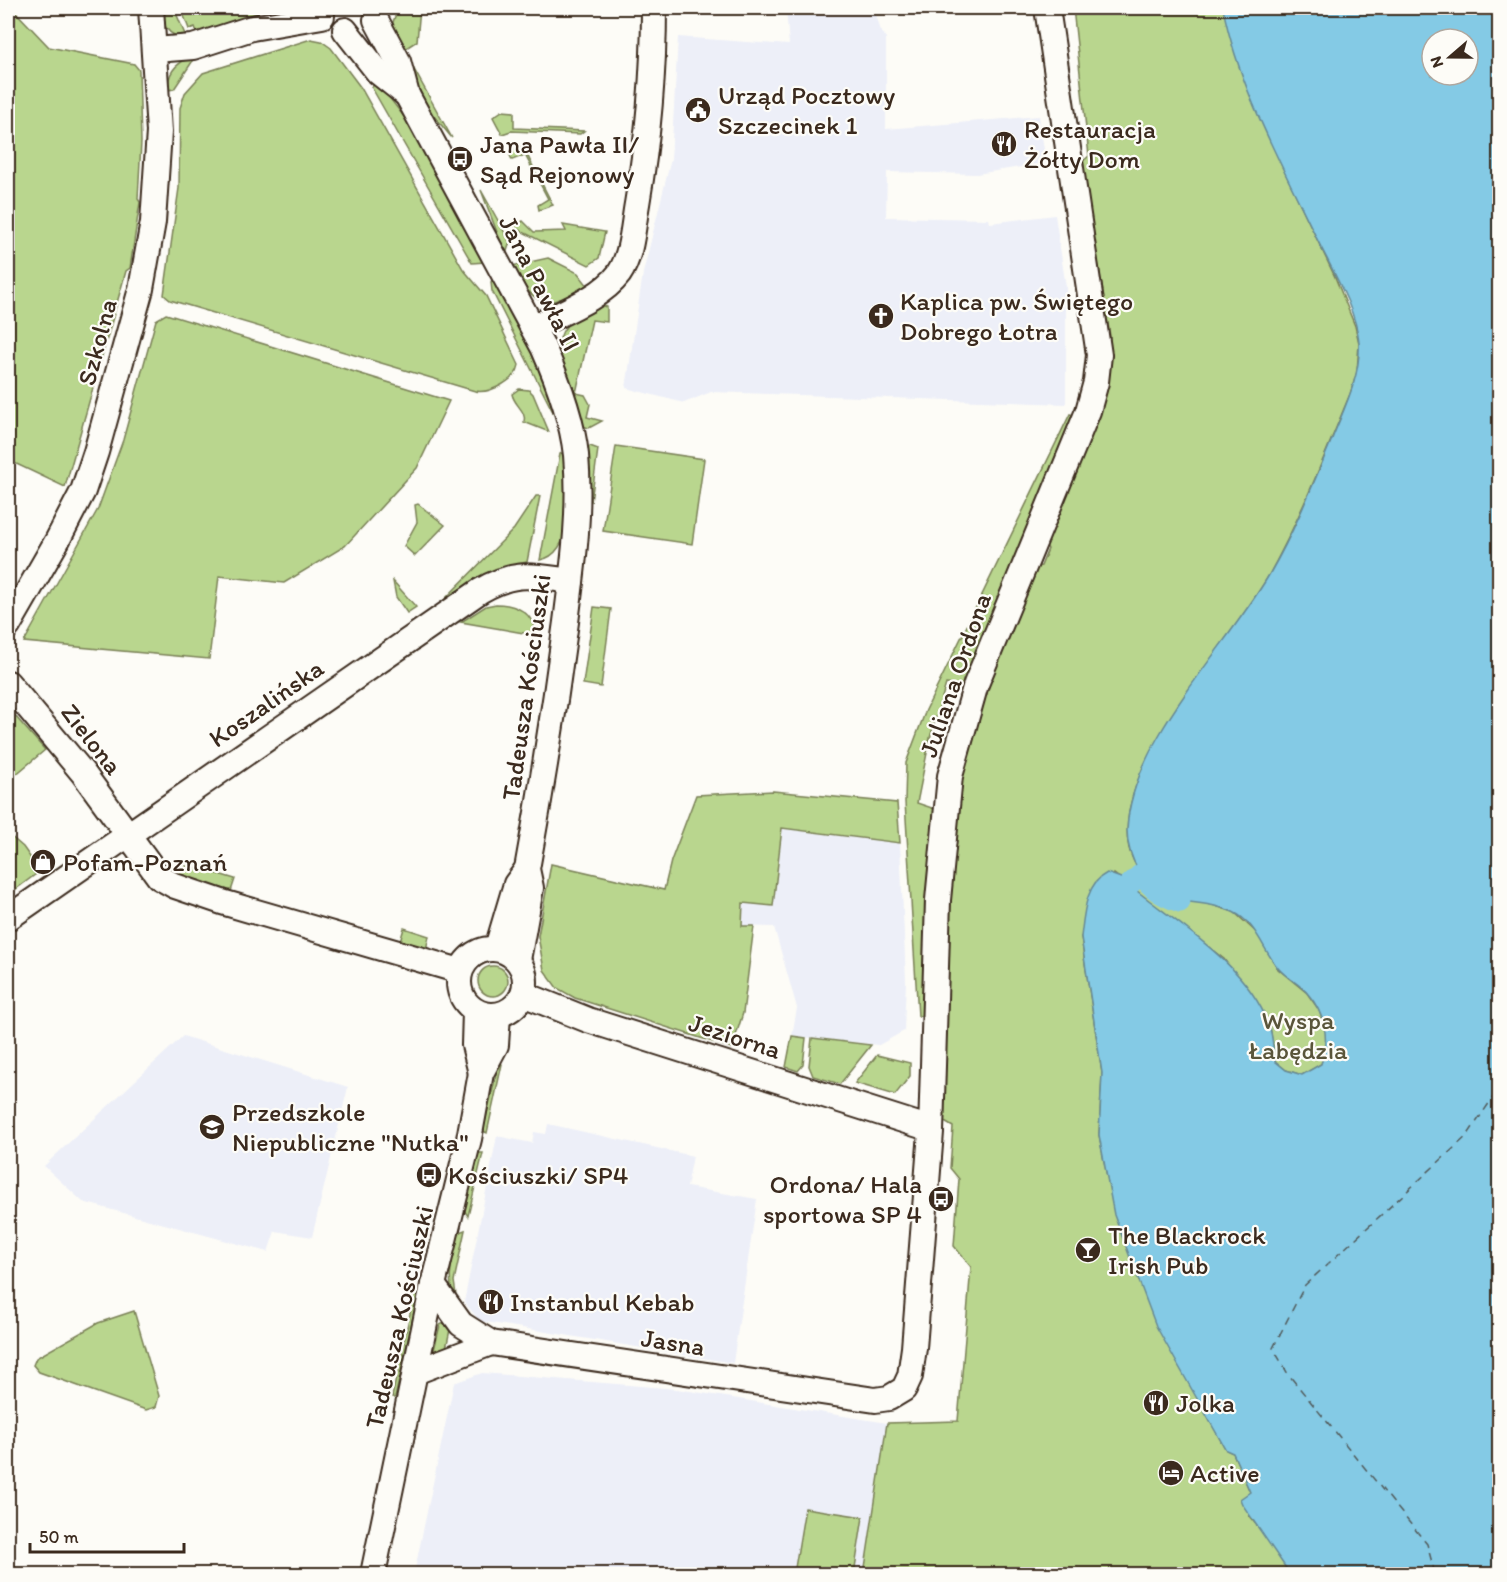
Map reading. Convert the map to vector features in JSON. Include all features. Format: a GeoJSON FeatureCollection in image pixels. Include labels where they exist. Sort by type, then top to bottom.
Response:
{"type":"FeatureCollection","features":[{"type":"Feature","properties":{"kind":"street","name":"Szkolna"},"geometry":{"type":"LineString","coordinates":[[8,626],[83,491],[141,289],[156,188],[159,132],[151,8]]}},
{"type":"Feature","properties":{"kind":"street"},"geometry":{"type":"LineString","coordinates":[[252,28],[287,8]]}},
{"type":"Feature","properties":{"kind":"street"},"geometry":{"type":"LineString","coordinates":[[534,327],[605,287],[618,275],[628,256],[645,153],[651,94],[654,8]]}},
{"type":"Feature","properties":{"kind":"street","name":"Juliana Ordona"},"geometry":{"type":"LineString","coordinates":[[847,1396],[875,1400],[889,1398],[904,1389],[910,1376],[931,1129],[938,900],[950,776],[976,684],[1088,411],[1100,355],[1047,8]]}},
{"type":"Feature","properties":{"kind":"street"},"geometry":{"type":"LineString","coordinates":[[155,50],[193,46],[252,28],[320,12],[336,28],[345,30],[367,27],[380,14]]}},
{"type":"Feature","properties":{"kind":"street","name":"Jana Pawła II"},"geometry":{"type":"LineString","coordinates":[[380,14],[398,61],[407,95],[534,327],[552,368],[568,417],[576,454],[578,512]]}},
{"type":"Feature","properties":{"kind":"street","name":"Jana Pawła II"},"geometry":{"type":"LineString","coordinates":[[345,30],[378,72],[407,95]]}},
{"type":"Feature","properties":{"kind":"street","name":"Tadeusza Kościuszki"},"geometry":{"type":"LineString","coordinates":[[508,954],[531,888],[527,869],[554,708],[578,512]]}},
{"type":"Feature","properties":{"kind":"street","name":"Koszalińska"},"geometry":{"type":"LineString","coordinates":[[8,918],[499,580],[517,575],[571,581]]}},
{"type":"Feature","properties":{"kind":"street","name":"Zielona"},"geometry":{"type":"LineString","coordinates":[[8,683],[79,767],[127,834]]}},
{"type":"Feature","properties":{"kind":"street"},"geometry":{"type":"LineString","coordinates":[[127,834],[159,877],[175,886],[460,971]]}},
{"type":"Feature","properties":{"kind":"street"},"geometry":{"type":"LineString","coordinates":[[485,948],[508,954],[524,970],[526,982],[523,994],[509,1011],[486,1013],[460,993],[460,971],[475,953],[485,948]]}},
{"type":"Feature","properties":{"kind":"street","name":"Jeziorna"},"geometry":{"type":"LineString","coordinates":[[523,994],[588,1020],[931,1129]]}},
{"type":"Feature","properties":{"kind":"street","name":"Tadeusza Kościuszki"},"geometry":{"type":"LineString","coordinates":[[373,1575],[434,1285],[469,1139],[481,1073],[474,1045],[486,1013]]}},
{"type":"Feature","properties":{"kind":"street","name":"Jasna"},"geometry":{"type":"LineString","coordinates":[[434,1285],[445,1305],[461,1324],[491,1343],[847,1396]]}},
{"type":"Feature","properties":{"kind":"street","name":"Jasna"},"geometry":{"type":"LineString","coordinates":[[415,1372],[491,1343]]}},
{"type":"Feature","properties":{"kind":"shaded area"},"geometry":{"type":"Polygon","coordinates":[[[786,8],[874,8],[881,31],[886,38],[886,129],[1039,116],[1046,163],[977,174],[887,172],[886,217],[989,219],[990,223],[1055,215],[1066,287],[1066,404],[711,392],[684,403],[626,388],[643,273],[671,159],[678,37],[789,45],[786,8]]]}},
{"type":"Feature","properties":{"kind":"shaded area"},"geometry":{"type":"Polygon","coordinates":[[[782,828],[900,843],[906,981],[904,1031],[879,1045],[792,1036],[797,1008],[774,927],[742,926],[743,903],[773,906],[782,828]]]}},
{"type":"Feature","properties":{"kind":"shaded area","name":"Przedszkole Niepubliczne \"Nutka\""},"geometry":{"type":"Polygon","coordinates":[[[183,1036],[348,1087],[312,1237],[275,1231],[268,1252],[83,1202],[44,1166],[183,1036]]]}},
{"type":"Feature","properties":{"kind":"shaded area"},"geometry":{"type":"Polygon","coordinates":[[[548,1124],[693,1156],[687,1187],[757,1199],[733,1363],[480,1321],[464,1302],[497,1136],[532,1143],[534,1132],[546,1134],[548,1124]]]}},
{"type":"Feature","properties":{"kind":"shaded area"},"geometry":{"type":"Polygon","coordinates":[[[482,1373],[677,1389],[887,1423],[864,1574],[414,1574],[454,1383],[482,1373]]]}},
{"type":"Feature","properties":{"kind":"green space"},"geometry":{"type":"Polygon","coordinates":[[[8,8],[12,8],[49,47],[134,64],[139,70],[141,142],[138,199],[140,202],[130,268],[126,271],[65,487],[8,460],[8,8]]]}},
{"type":"Feature","properties":{"kind":"green space"},"geometry":{"type":"Polygon","coordinates":[[[160,8],[174,8],[186,37],[174,35],[167,29],[160,8]]]}},
{"type":"Feature","properties":{"kind":"green space"},"geometry":{"type":"Polygon","coordinates":[[[181,8],[266,8],[237,22],[198,35],[195,27],[189,29],[181,8]]]}},
{"type":"Feature","properties":{"kind":"green space"},"geometry":{"type":"Polygon","coordinates":[[[398,8],[420,8],[417,41],[400,52],[392,25],[398,8]]]}},
{"type":"Feature","properties":{"kind":"green space","name":"Wyspa Łabędzia"},"geometry":{"type":"Polygon","coordinates":[[[1073,8],[1223,8],[1281,164],[1335,277],[1355,326],[1359,343],[1357,372],[1350,394],[1292,529],[1270,573],[1252,602],[1180,703],[1158,739],[1140,775],[1129,810],[1129,849],[1135,865],[1148,884],[1234,912],[1257,933],[1278,969],[1307,993],[1319,1010],[1326,1033],[1326,1050],[1321,1064],[1302,1075],[1286,1070],[1275,1061],[1270,1026],[1224,959],[1114,874],[1081,937],[1102,1073],[1099,1135],[1107,1176],[1209,1419],[1226,1450],[1233,1453],[1250,1492],[1249,1516],[1267,1538],[1290,1574],[864,1574],[887,1423],[958,1421],[971,1267],[954,1246],[959,1179],[950,1168],[953,1127],[943,1121],[948,908],[962,781],[975,726],[993,672],[1035,567],[1041,566],[1048,549],[1045,544],[1108,378],[1110,336],[1082,162],[1089,156],[1073,8]]]}},
{"type":"Feature","properties":{"kind":"green space"},"geometry":{"type":"Polygon","coordinates":[[[311,39],[321,41],[331,48],[361,88],[463,269],[486,296],[519,365],[513,376],[502,385],[488,390],[475,391],[170,300],[164,295],[179,188],[180,108],[185,93],[203,73],[311,39]]]}},
{"type":"Feature","properties":{"kind":"green space"},"geometry":{"type":"Polygon","coordinates":[[[191,57],[192,62],[174,89],[168,90],[171,74],[181,62],[191,57]]]}},
{"type":"Feature","properties":{"kind":"green space"},"geometry":{"type":"Polygon","coordinates":[[[406,63],[411,64],[452,138],[429,110],[406,63]]]}},
{"type":"Feature","properties":{"kind":"green space"},"geometry":{"type":"Polygon","coordinates":[[[375,79],[405,118],[485,262],[472,263],[372,88],[375,79]]]}},
{"type":"Feature","properties":{"kind":"green space"},"geometry":{"type":"Polygon","coordinates":[[[502,111],[514,112],[514,128],[584,131],[580,134],[511,131],[502,134],[493,117],[502,111]]]}},
{"type":"Feature","properties":{"kind":"green space"},"geometry":{"type":"Polygon","coordinates":[[[514,147],[523,147],[553,205],[539,210],[538,205],[548,199],[525,155],[512,160],[509,153],[514,147]]]}},
{"type":"Feature","properties":{"kind":"green space"},"geometry":{"type":"Polygon","coordinates":[[[481,190],[510,242],[506,254],[503,248],[481,190]]]}},
{"type":"Feature","properties":{"kind":"green space"},"geometry":{"type":"Polygon","coordinates":[[[523,221],[534,232],[566,231],[563,225],[605,232],[599,258],[589,265],[513,227],[523,221]]]}},
{"type":"Feature","properties":{"kind":"green space"},"geometry":{"type":"Polygon","coordinates":[[[548,258],[578,273],[588,286],[562,299],[543,301],[536,298],[528,291],[512,266],[548,258]]]}},
{"type":"Feature","properties":{"kind":"green space"},"geometry":{"type":"Polygon","coordinates":[[[493,277],[544,377],[559,424],[492,291],[493,277]]]}},
{"type":"Feature","properties":{"kind":"green space"},"geometry":{"type":"Polygon","coordinates":[[[598,304],[607,307],[607,322],[592,320],[576,393],[585,395],[590,404],[587,417],[602,421],[589,428],[582,426],[559,354],[559,344],[564,329],[569,323],[598,304]]]}},
{"type":"Feature","properties":{"kind":"green space"},"geometry":{"type":"Polygon","coordinates":[[[166,314],[449,401],[417,468],[345,546],[284,583],[219,576],[209,659],[24,642],[98,509],[123,440],[156,320],[166,314]]]}},
{"type":"Feature","properties":{"kind":"green space"},"geometry":{"type":"Polygon","coordinates":[[[519,389],[529,390],[533,394],[549,432],[524,422],[524,415],[512,394],[519,389]]]}},
{"type":"Feature","properties":{"kind":"green space"},"geometry":{"type":"Polygon","coordinates":[[[1070,414],[1074,415],[964,686],[946,684],[930,738],[917,803],[935,809],[925,928],[923,1016],[918,1016],[905,802],[906,763],[926,710],[1070,414]]]}},
{"type":"Feature","properties":{"kind":"green space"},"geometry":{"type":"Polygon","coordinates":[[[590,446],[598,449],[591,502],[586,449],[590,446]]]}},
{"type":"Feature","properties":{"kind":"green space"},"geometry":{"type":"Polygon","coordinates":[[[616,446],[704,459],[692,544],[603,531],[616,446]]]}},
{"type":"Feature","properties":{"kind":"green space"},"geometry":{"type":"Polygon","coordinates":[[[564,452],[568,497],[566,530],[561,544],[552,555],[540,560],[560,454],[564,452]]]}},
{"type":"Feature","properties":{"kind":"green space"},"geometry":{"type":"Polygon","coordinates":[[[536,496],[540,496],[527,562],[490,573],[438,606],[514,529],[536,496]]]}},
{"type":"Feature","properties":{"kind":"green space"},"geometry":{"type":"Polygon","coordinates":[[[418,504],[445,525],[415,556],[404,546],[417,522],[415,505],[418,504]]]}},
{"type":"Feature","properties":{"kind":"green space"},"geometry":{"type":"Polygon","coordinates":[[[393,581],[416,607],[407,613],[396,597],[393,581]]]}},
{"type":"Feature","properties":{"kind":"green space"},"geometry":{"type":"Polygon","coordinates":[[[496,604],[511,606],[523,611],[532,621],[535,635],[461,622],[486,606],[496,604]]]}},
{"type":"Feature","properties":{"kind":"green space"},"geometry":{"type":"Polygon","coordinates":[[[594,607],[611,609],[601,687],[583,684],[594,607]]]}},
{"type":"Feature","properties":{"kind":"green space"},"geometry":{"type":"Polygon","coordinates":[[[8,708],[45,750],[8,781],[8,708]]]}},
{"type":"Feature","properties":{"kind":"green space"},"geometry":{"type":"Polygon","coordinates":[[[773,791],[897,803],[900,843],[782,828],[773,906],[743,903],[742,926],[754,926],[743,1013],[732,1048],[575,998],[557,988],[544,970],[538,936],[551,864],[664,890],[671,861],[696,795],[773,791]]]}},
{"type":"Feature","properties":{"kind":"green space"},"geometry":{"type":"Polygon","coordinates":[[[8,834],[23,847],[40,871],[8,895],[8,834]]]}},
{"type":"Feature","properties":{"kind":"green space"},"geometry":{"type":"Polygon","coordinates":[[[192,866],[235,879],[231,891],[183,877],[168,867],[192,866]]]}},
{"type":"Feature","properties":{"kind":"green space"},"geometry":{"type":"Polygon","coordinates":[[[404,928],[429,936],[426,950],[400,942],[404,928]]]}},
{"type":"Feature","properties":{"kind":"green space"},"geometry":{"type":"Polygon","coordinates":[[[493,966],[504,970],[508,981],[504,992],[493,996],[482,992],[478,981],[482,970],[493,966]]]}},
{"type":"Feature","properties":{"kind":"green space"},"geometry":{"type":"Polygon","coordinates":[[[792,1036],[806,1038],[803,1065],[798,1071],[786,1067],[792,1036]]]}},
{"type":"Feature","properties":{"kind":"green space"},"geometry":{"type":"Polygon","coordinates":[[[812,1038],[871,1045],[840,1084],[813,1076],[809,1066],[812,1038]]]}},
{"type":"Feature","properties":{"kind":"green space"},"geometry":{"type":"Polygon","coordinates":[[[877,1055],[910,1063],[910,1076],[895,1095],[855,1083],[877,1055]]]}},
{"type":"Feature","properties":{"kind":"green space"},"geometry":{"type":"Polygon","coordinates":[[[499,1062],[502,1064],[487,1133],[483,1131],[499,1062]]]}},
{"type":"Feature","properties":{"kind":"green space"},"geometry":{"type":"Polygon","coordinates":[[[477,1153],[483,1153],[468,1216],[464,1210],[477,1153]]]}},
{"type":"Feature","properties":{"kind":"green space"},"geometry":{"type":"Polygon","coordinates":[[[465,1230],[454,1281],[458,1309],[450,1280],[459,1232],[465,1230]]]}},
{"type":"Feature","properties":{"kind":"green space"},"geometry":{"type":"Polygon","coordinates":[[[416,1289],[419,1289],[395,1398],[392,1397],[411,1309],[409,1308],[416,1289]]]}},
{"type":"Feature","properties":{"kind":"green space"},"geometry":{"type":"Polygon","coordinates":[[[134,1311],[159,1396],[156,1407],[146,1410],[39,1372],[33,1365],[36,1358],[98,1323],[134,1311]]]}},
{"type":"Feature","properties":{"kind":"green space"},"geometry":{"type":"Polygon","coordinates":[[[446,1322],[451,1325],[445,1353],[433,1354],[440,1325],[446,1322]]]}},
{"type":"Feature","properties":{"kind":"green space"},"geometry":{"type":"Polygon","coordinates":[[[805,1508],[863,1517],[854,1574],[794,1574],[805,1508]]]}},
{"type":"Feature","properties":{"kind":"water"},"geometry":{"type":"Polygon","coordinates":[[[1223,8],[1499,8],[1499,1574],[1290,1574],[1242,1504],[1240,1499],[1250,1492],[1233,1453],[1226,1450],[1156,1326],[1114,1215],[1099,1135],[1102,1073],[1081,937],[1090,892],[1094,884],[1107,873],[1121,878],[1183,926],[1224,961],[1242,980],[1258,1001],[1269,1025],[1275,1061],[1286,1070],[1302,1075],[1321,1064],[1324,1055],[1324,1027],[1314,1002],[1305,990],[1286,976],[1273,962],[1248,923],[1233,912],[1220,907],[1182,901],[1159,893],[1136,866],[1127,836],[1132,797],[1145,763],[1162,730],[1250,604],[1287,542],[1351,392],[1359,356],[1357,331],[1349,304],[1276,155],[1240,68],[1223,8]]]}},
{"type":"Feature","properties":{"kind":"waterway"},"geometry":{"type":"LineString","coordinates":[[1129,885],[1141,874],[1158,891],[1180,902]]}},
{"type":"Feature","properties":{"kind":"ferry route"},"geometry":{"type":"LineString","coordinates":[[1494,8],[1500,17]]}},
{"type":"Feature","properties":{"kind":"ferry route"},"geometry":{"type":"LineString","coordinates":[[1435,1574],[1427,1544],[1288,1374],[1273,1348],[1305,1285],[1467,1136],[1500,1087]]}},
{"type":"Feature","properties":{"kind":"place","name":"Urząd Pocztowy Szczecinek 1"},"geometry":{"type":"Point","coordinates":[698,110]}},
{"type":"Feature","properties":{"kind":"place","name":"Restauracja Żółty Dom"},"geometry":{"type":"Point","coordinates":[1004,144]}},
{"type":"Feature","properties":{"kind":"place","name":"Jana Pawła II/ Sąd Rejonowy"},"geometry":{"type":"Point","coordinates":[460,159]}},
{"type":"Feature","properties":{"kind":"place","name":"Kaplica pw. Świętego Dobrego Łotra"},"geometry":{"type":"Point","coordinates":[881,316]}},
{"type":"Feature","properties":{"kind":"place","name":"Pofam-Poznań"},"geometry":{"type":"Point","coordinates":[43,862]}},
{"type":"Feature","properties":{"kind":"place","name":"Przedszkole Niepubliczne \"Nutka\""},"geometry":{"type":"Point","coordinates":[212,1127]}},
{"type":"Feature","properties":{"kind":"place","name":"Kościuszki/ SP4"},"geometry":{"type":"Point","coordinates":[429,1175]}},
{"type":"Feature","properties":{"kind":"place","name":"Ordona/ Hala sportowa SP 4"},"geometry":{"type":"Point","coordinates":[941,1199]}},
{"type":"Feature","properties":{"kind":"place","name":"The Blackrock Irish Pub"},"geometry":{"type":"Point","coordinates":[1088,1250]}},
{"type":"Feature","properties":{"kind":"place","name":"Instanbul Kebab"},"geometry":{"type":"Point","coordinates":[491,1302]}},
{"type":"Feature","properties":{"kind":"place","name":"Jolka"},"geometry":{"type":"Point","coordinates":[1156,1403]}},
{"type":"Feature","properties":{"kind":"place","name":"Active"},"geometry":{"type":"Point","coordinates":[1171,1473]}}]}
